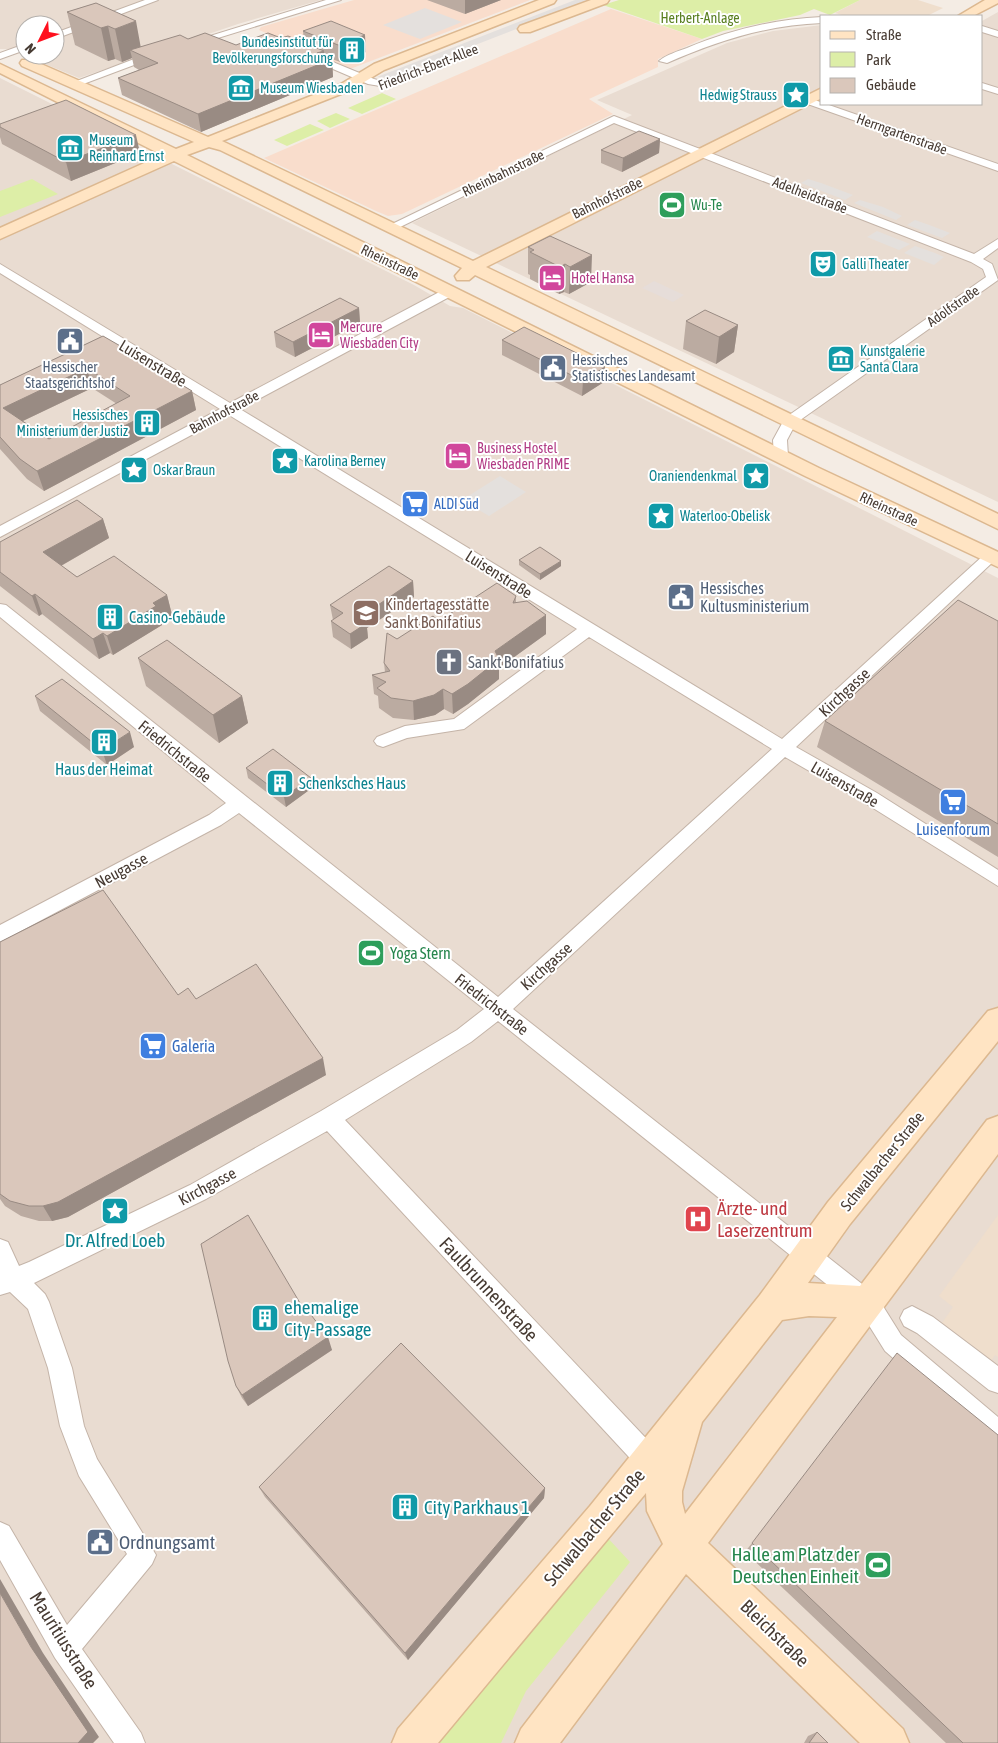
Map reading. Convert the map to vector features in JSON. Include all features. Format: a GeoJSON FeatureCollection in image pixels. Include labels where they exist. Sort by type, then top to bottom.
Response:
{"type":"FeatureCollection","features":[{"type":"Feature","properties":{"kind":"main road","name":"Friedrich-Ebert-Allee"},"geometry":{"type":"LineString","coordinates":[[182,158],[210,142],[346,87],[379,67],[550,0]]}},
{"type":"Feature","properties":{"kind":"main road"},"geometry":{"type":"LineString","coordinates":[[508,36],[603,0]]}},
{"type":"Feature","properties":{"kind":"main road"},"geometry":{"type":"LineString","coordinates":[[966,15],[995,0]]}},
{"type":"Feature","properties":{"kind":"main road","name":"Rheinstraße"},"geometry":{"type":"LineString","coordinates":[[1,58],[74,84],[187,135],[225,147],[998,522]]}},
{"type":"Feature","properties":{"kind":"main road","name":"Rheinstraße"},"geometry":{"type":"LineString","coordinates":[[1,58],[81,108],[781,457],[995,555]]}},
{"type":"Feature","properties":{"kind":"main road","name":"Friedrich-Ebert-Allee"},"geometry":{"type":"LineString","coordinates":[[182,158],[225,147],[402,77]]}},
{"type":"Feature","properties":{"kind":"main road","name":"Bahnhofstraße"},"geometry":{"type":"LineString","coordinates":[[449,292],[490,275],[820,93]]}},
{"type":"Feature","properties":{"kind":"main road"},"geometry":{"type":"LineString","coordinates":[[81,108],[101,107],[106,104],[106,99]]}},
{"type":"Feature","properties":{"kind":"main road","name":"Bahnhofstraße"},"geometry":{"type":"LineString","coordinates":[[449,292],[473,267],[560,221],[706,155]]}},
{"type":"Feature","properties":{"kind":"main road"},"geometry":{"type":"LineString","coordinates":[[0,234],[182,158]]}},
{"type":"Feature","properties":{"kind":"main road"},"geometry":{"type":"LineString","coordinates":[[552,343],[551,334],[557,327],[568,322],[586,322]]}},
{"type":"Feature","properties":{"kind":"main road"},"geometry":{"type":"LineString","coordinates":[[728,430],[772,427],[780,420],[772,412]]}},
{"type":"Feature","properties":{"kind":"main road","name":"Schwalbacher Straße"},"geometry":{"type":"LineString","coordinates":[[412,1743],[603,1519],[772,1307],[844,1206],[998,1020]]}},
{"type":"Feature","properties":{"kind":"main road"},"geometry":{"type":"LineString","coordinates":[[535,1743],[998,1130]]}},
{"type":"Feature","properties":{"kind":"main road"},"geometry":{"type":"LineString","coordinates":[[772,1307],[796,1299],[868,1303]]}},
{"type":"Feature","properties":{"kind":"main road","name":"Bleichstraße"},"geometry":{"type":"LineString","coordinates":[[693,1404],[665,1485],[663,1499],[668,1521],[685,1546],[889,1743]]}},
{"type":"Feature","properties":{"kind":"street"},"geometry":{"type":"LineString","coordinates":[[65,32],[153,0]]}},
{"type":"Feature","properties":{"kind":"street"},"geometry":{"type":"LineString","coordinates":[[74,84],[172,49],[336,0]]}},
{"type":"Feature","properties":{"kind":"street"},"geometry":{"type":"LineString","coordinates":[[664,61],[716,38],[770,26],[820,20]]}},
{"type":"Feature","properties":{"kind":"street"},"geometry":{"type":"LineString","coordinates":[[243,27],[258,34]]}},
{"type":"Feature","properties":{"kind":"street"},"geometry":{"type":"LineString","coordinates":[[983,29],[998,34]]}},
{"type":"Feature","properties":{"kind":"street"},"geometry":{"type":"LineString","coordinates":[[299,51],[375,83],[386,84]]}},
{"type":"Feature","properties":{"kind":"street"},"geometry":{"type":"LineString","coordinates":[[1,58],[15,52]]}},
{"type":"Feature","properties":{"kind":"street"},"geometry":{"type":"LineString","coordinates":[[983,86],[998,91]]}},
{"type":"Feature","properties":{"kind":"street","name":"Herrngartenstraße"},"geometry":{"type":"LineString","coordinates":[[806,100],[820,105]]}},
{"type":"Feature","properties":{"kind":"street","name":"Herrngartenstraße"},"geometry":{"type":"LineString","coordinates":[[820,105],[998,168]]}},
{"type":"Feature","properties":{"kind":"street","name":"Adelheidstraße"},"geometry":{"type":"LineString","coordinates":[[614,119],[975,259],[988,267],[995,278]]}},
{"type":"Feature","properties":{"kind":"street","name":"Rheinbahnstraße"},"geometry":{"type":"LineString","coordinates":[[392,227],[614,119]]}},
{"type":"Feature","properties":{"kind":"street"},"geometry":{"type":"LineString","coordinates":[[975,259],[998,243]]}},
{"type":"Feature","properties":{"kind":"street","name":"Luisenstraße"},"geometry":{"type":"LineString","coordinates":[[0,268],[588,629],[784,748],[894,812],[998,879]]}},
{"type":"Feature","properties":{"kind":"street","name":"Adolfstraße"},"geometry":{"type":"LineString","coordinates":[[790,421],[995,278]]}},
{"type":"Feature","properties":{"kind":"street","name":"Bahnhofstraße"},"geometry":{"type":"LineString","coordinates":[[0,532],[449,292]]}},
{"type":"Feature","properties":{"kind":"street"},"geometry":{"type":"LineString","coordinates":[[781,457],[780,440],[790,421]]}},
{"type":"Feature","properties":{"kind":"street","name":"Kirchgasse"},"geometry":{"type":"LineString","coordinates":[[7,1281],[34,1272],[198,1192],[329,1118],[464,1036],[499,1009],[995,555]]}},
{"type":"Feature","properties":{"kind":"street","name":"Friedrichstraße"},"geometry":{"type":"LineString","coordinates":[[0,609],[239,803],[868,1303]]}},
{"type":"Feature","properties":{"kind":"street"},"geometry":{"type":"LineString","coordinates":[[383,741],[405,732],[458,725],[588,629]]}},
{"type":"Feature","properties":{"kind":"street","name":"Neugasse"},"geometry":{"type":"LineString","coordinates":[[0,934],[215,820],[239,803]]}},
{"type":"Feature","properties":{"kind":"street","name":"Faulbrunnenstraße"},"geometry":{"type":"LineString","coordinates":[[329,1118],[649,1460]]}},
{"type":"Feature","properties":{"kind":"street"},"geometry":{"type":"LineString","coordinates":[[0,1250],[7,1281],[37,1302],[60,1368],[72,1426],[88,1467],[143,1555],[65,1648]]}},
{"type":"Feature","properties":{"kind":"street"},"geometry":{"type":"LineString","coordinates":[[868,1303],[893,1342],[998,1433]]}},
{"type":"Feature","properties":{"kind":"street"},"geometry":{"type":"LineString","coordinates":[[912,1318],[925,1325],[998,1380]]}},
{"type":"Feature","properties":{"kind":"street","name":"Mauritiusstraße"},"geometry":{"type":"LineString","coordinates":[[0,1535],[65,1648],[132,1743]]}},
{"type":"Feature","properties":{"kind":"shaded area"},"geometry":{"type":"Polygon","coordinates":[[[0,0],[321,0],[238,24],[79,78],[48,65],[65,65],[65,15],[15,15],[15,51],[0,49],[0,0]]]}},
{"type":"Feature","properties":{"kind":"shaded area"},"geometry":{"type":"Polygon","coordinates":[[[354,0],[530,0],[350,69],[259,30],[261,27],[354,0]]]}},
{"type":"Feature","properties":{"kind":"shaded area"},"geometry":{"type":"Polygon","coordinates":[[[575,0],[591,0],[390,78],[377,77],[575,0]]]}},
{"type":"Feature","properties":{"kind":"shaded area"},"geometry":{"type":"Polygon","coordinates":[[[860,0],[918,0],[943,8],[929,15],[842,15],[835,13],[860,0]]]}},
{"type":"Feature","properties":{"kind":"shaded area"},"geometry":{"type":"Polygon","coordinates":[[[425,8],[462,22],[420,39],[383,25],[425,8]]]}},
{"type":"Feature","properties":{"kind":"shaded area"},"geometry":{"type":"Polygon","coordinates":[[[611,9],[702,39],[658,59],[658,67],[589,99],[613,114],[402,214],[388,216],[264,158],[611,9]]]}},
{"type":"Feature","properties":{"kind":"shaded area"},"geometry":{"type":"Polygon","coordinates":[[[998,12],[998,502],[412,223],[632,115],[597,100],[727,43],[773,31],[820,25],[820,105],[983,105],[983,20],[998,12]]]}},
{"type":"Feature","properties":{"kind":"shaded area"},"geometry":{"type":"Polygon","coordinates":[[[0,78],[414,285],[450,306],[463,308],[998,578],[998,1743],[0,1743],[0,78]]]}},
{"type":"Feature","properties":{"kind":"shaded area"},"geometry":{"type":"Polygon","coordinates":[[[808,179],[853,195],[845,200],[801,183],[808,179]]]}},
{"type":"Feature","properties":{"kind":"shaded area"},"geometry":{"type":"Polygon","coordinates":[[[860,200],[883,207],[902,216],[896,220],[854,203],[860,200]]]}},
{"type":"Feature","properties":{"kind":"shaded area"},"geometry":{"type":"Polygon","coordinates":[[[915,220],[950,233],[942,238],[907,225],[915,220]]]}},
{"type":"Feature","properties":{"kind":"shaded area"},"geometry":{"type":"Polygon","coordinates":[[[877,231],[910,244],[899,250],[867,237],[877,231]]]}},
{"type":"Feature","properties":{"kind":"shaded area"},"geometry":{"type":"Polygon","coordinates":[[[915,246],[944,257],[934,265],[904,253],[915,246]]]}},
{"type":"Feature","properties":{"kind":"shaded area"},"geometry":{"type":"Polygon","coordinates":[[[654,281],[684,295],[673,302],[642,288],[654,281]]]}},
{"type":"Feature","properties":{"kind":"shaded area"},"geometry":{"type":"Polygon","coordinates":[[[500,476],[526,492],[489,516],[462,500],[500,476]]]}},
{"type":"Feature","properties":{"kind":"shaded area"},"geometry":{"type":"Polygon","coordinates":[[[998,1215],[998,1357],[995,1355],[991,1361],[942,1323],[953,1307],[939,1296],[998,1215]]]}},
{"type":"Feature","properties":{"kind":"green space","name":"Herbert-Anlage"},"geometry":{"type":"Polygon","coordinates":[[[619,0],[860,0],[830,15],[814,9],[800,15],[723,31],[702,39],[603,5],[619,0]]]}},
{"type":"Feature","properties":{"kind":"green space"},"geometry":{"type":"Polygon","coordinates":[[[382,93],[396,99],[362,114],[348,108],[382,93]]]}},
{"type":"Feature","properties":{"kind":"green space"},"geometry":{"type":"Polygon","coordinates":[[[336,113],[350,119],[330,128],[317,121],[336,113]]]}},
{"type":"Feature","properties":{"kind":"green space"},"geometry":{"type":"Polygon","coordinates":[[[310,124],[324,130],[287,146],[274,140],[310,124]]]}},
{"type":"Feature","properties":{"kind":"green space"},"geometry":{"type":"Polygon","coordinates":[[[32,179],[58,194],[0,217],[0,191],[32,179]]]}},
{"type":"Feature","properties":{"kind":"green space"},"geometry":{"type":"Polygon","coordinates":[[[605,1535],[630,1562],[526,1691],[501,1743],[437,1743],[605,1535]]]}},
{"type":"Feature","properties":{"kind":"building"},"geometry":{"type":"Polygon","coordinates":[[[96,3],[136,21],[115,29],[108,26],[101,28],[67,12],[96,3]]]}},
{"type":"Feature","properties":{"kind":"building"},"geometry":{"type":"Polygon","coordinates":[[[331,21],[365,35],[338,45],[303,31],[331,21]]]}},
{"type":"Feature","properties":{"kind":"building"},"geometry":{"type":"Polygon","coordinates":[[[205,33],[236,45],[268,33],[281,38],[288,36],[324,51],[317,53],[332,59],[198,114],[118,78],[158,63],[130,50],[180,35],[188,39],[205,33]]]}},
{"type":"Feature","properties":{"kind":"building"},"geometry":{"type":"Polygon","coordinates":[[[66,100],[136,135],[66,162],[0,127],[0,124],[66,100]]]}},
{"type":"Feature","properties":{"kind":"building"},"geometry":{"type":"Polygon","coordinates":[[[639,131],[660,139],[623,158],[601,150],[639,131]]]}},
{"type":"Feature","properties":{"kind":"building"},"geometry":{"type":"Polygon","coordinates":[[[550,236],[592,255],[570,267],[565,264],[560,267],[530,252],[534,250],[528,247],[550,236]]]}},
{"type":"Feature","properties":{"kind":"building"},"geometry":{"type":"Polygon","coordinates":[[[340,298],[359,308],[293,342],[274,332],[340,298]]]}},
{"type":"Feature","properties":{"kind":"building"},"geometry":{"type":"Polygon","coordinates":[[[705,310],[738,325],[719,337],[686,321],[705,310]]]}},
{"type":"Feature","properties":{"kind":"building"},"geometry":{"type":"Polygon","coordinates":[[[524,327],[605,367],[583,381],[502,340],[524,327]]]}},
{"type":"Feature","properties":{"kind":"building"},"geometry":{"type":"Polygon","coordinates":[[[103,336],[167,373],[164,374],[192,391],[37,471],[20,459],[0,437],[0,385],[103,336]],[[87,368],[3,408],[49,439],[130,396],[87,368]]]}},
{"type":"Feature","properties":{"kind":"building"},"geometry":{"type":"Polygon","coordinates":[[[77,500],[103,519],[43,552],[77,577],[114,556],[167,595],[153,603],[156,606],[107,636],[103,633],[93,639],[35,594],[32,596],[0,572],[0,542],[77,500]]]}},
{"type":"Feature","properties":{"kind":"building"},"geometry":{"type":"Polygon","coordinates":[[[540,547],[561,561],[540,574],[519,560],[540,547]]]}},
{"type":"Feature","properties":{"kind":"building"},"geometry":{"type":"Polygon","coordinates":[[[389,566],[413,581],[359,618],[367,623],[350,634],[331,621],[343,613],[330,605],[389,566]]]}},
{"type":"Feature","properties":{"kind":"building","name":"Sankt Bonifatius"},"geometry":{"type":"Polygon","coordinates":[[[497,583],[516,596],[513,603],[527,601],[546,615],[495,651],[499,659],[468,684],[452,694],[443,689],[434,695],[413,701],[391,698],[377,688],[386,682],[372,675],[390,671],[384,663],[387,633],[397,639],[433,616],[439,621],[497,583]]]}},
{"type":"Feature","properties":{"kind":"building"},"geometry":{"type":"Polygon","coordinates":[[[958,600],[998,621],[998,824],[825,721],[958,600]]]}},
{"type":"Feature","properties":{"kind":"building"},"geometry":{"type":"Polygon","coordinates":[[[167,640],[242,696],[213,715],[138,658],[167,640]]]}},
{"type":"Feature","properties":{"kind":"building"},"geometry":{"type":"Polygon","coordinates":[[[62,679],[130,732],[102,750],[35,696],[62,679]]]}},
{"type":"Feature","properties":{"kind":"building","name":"Schenksches Haus"},"geometry":{"type":"Polygon","coordinates":[[[273,749],[311,778],[284,797],[246,768],[273,749]]]}},
{"type":"Feature","properties":{"kind":"building","name":"Galeria"},"geometry":{"type":"Polygon","coordinates":[[[103,890],[178,995],[188,988],[196,999],[256,964],[323,1058],[58,1202],[43,1206],[29,1206],[10,1201],[0,1194],[0,942],[103,890]]]}},
{"type":"Feature","properties":{"kind":"building","name":"ehemalige City-Passage"},"geometry":{"type":"Polygon","coordinates":[[[248,1215],[300,1303],[328,1337],[242,1395],[236,1386],[228,1361],[201,1244],[248,1215]]]}},
{"type":"Feature","properties":{"kind":"building","name":"City Parkhaus 1"},"geometry":{"type":"Polygon","coordinates":[[[401,1343],[545,1488],[405,1653],[259,1487],[401,1343]]]}},
{"type":"Feature","properties":{"kind":"building","name":"Halle am Platz der Deutschen Einheit"},"geometry":{"type":"Polygon","coordinates":[[[897,1353],[998,1435],[998,1743],[963,1743],[752,1543],[897,1353]]]}},
{"type":"Feature","properties":{"kind":"building"},"geometry":{"type":"Polygon","coordinates":[[[0,1593],[31,1647],[88,1732],[78,1743],[0,1743],[0,1593]]]}},
{"type":"Feature","properties":{"kind":"building"},"geometry":{"type":"Polygon","coordinates":[[[817,1732],[828,1743],[809,1743],[817,1732]]]}},
{"type":"Feature","properties":{"kind":"place","name":"Bundesinstitut für Bevölkerungsforschung"},"geometry":{"type":"Point","coordinates":[352,50]}},
{"type":"Feature","properties":{"kind":"place","name":"Museum Wiesbaden"},"geometry":{"type":"Point","coordinates":[241,88]}},
{"type":"Feature","properties":{"kind":"place","name":"Hedwig Strauss"},"geometry":{"type":"Point","coordinates":[796,95]}},
{"type":"Feature","properties":{"kind":"place","name":"Museum Reinhard Ernst"},"geometry":{"type":"Point","coordinates":[70,148]}},
{"type":"Feature","properties":{"kind":"place","name":"Wu-Te"},"geometry":{"type":"Point","coordinates":[672,205]}},
{"type":"Feature","properties":{"kind":"place","name":"Galli Theater"},"geometry":{"type":"Point","coordinates":[823,264]}},
{"type":"Feature","properties":{"kind":"place","name":"Hotel Hansa"},"geometry":{"type":"Point","coordinates":[552,278]}},
{"type":"Feature","properties":{"kind":"place","name":"Mercure Wiesbaden City"},"geometry":{"type":"Point","coordinates":[321,335]}},
{"type":"Feature","properties":{"kind":"place","name":"Hessischer Staatsgerichtshof"},"geometry":{"type":"Point","coordinates":[70,341]}},
{"type":"Feature","properties":{"kind":"place","name":"Kunstgalerie Santa Clara"},"geometry":{"type":"Point","coordinates":[841,359]}},
{"type":"Feature","properties":{"kind":"place","name":"Hessisches Statistisches Landesamt"},"geometry":{"type":"Point","coordinates":[553,368]}},
{"type":"Feature","properties":{"kind":"place","name":"Hessisches Ministerium der Justiz"},"geometry":{"type":"Point","coordinates":[147,423]}},
{"type":"Feature","properties":{"kind":"place","name":"Business Hostel Wiesbaden PRIME"},"geometry":{"type":"Point","coordinates":[458,456]}},
{"type":"Feature","properties":{"kind":"place","name":"Karolina Berney"},"geometry":{"type":"Point","coordinates":[285,461]}},
{"type":"Feature","properties":{"kind":"place","name":"Oskar Braun"},"geometry":{"type":"Point","coordinates":[134,470]}},
{"type":"Feature","properties":{"kind":"place","name":"Oraniendenkmal"},"geometry":{"type":"Point","coordinates":[756,476]}},
{"type":"Feature","properties":{"kind":"place","name":"ALDI Süd"},"geometry":{"type":"Point","coordinates":[415,504]}},
{"type":"Feature","properties":{"kind":"place","name":"Waterloo-Obelisk"},"geometry":{"type":"Point","coordinates":[661,516]}},
{"type":"Feature","properties":{"kind":"place","name":"Hessisches Kultusministerium"},"geometry":{"type":"Point","coordinates":[681,597]}},
{"type":"Feature","properties":{"kind":"place","name":"Kindertagesstätte Sankt Bonifatius"},"geometry":{"type":"Point","coordinates":[366,613]}},
{"type":"Feature","properties":{"kind":"place","name":"Casino-Gebäude"},"geometry":{"type":"Point","coordinates":[110,617]}},
{"type":"Feature","properties":{"kind":"place","name":"Sankt Bonifatius"},"geometry":{"type":"Point","coordinates":[449,662]}},
{"type":"Feature","properties":{"kind":"place","name":"Haus der Heimat"},"geometry":{"type":"Point","coordinates":[104,742]}},
{"type":"Feature","properties":{"kind":"place","name":"Schenksches Haus"},"geometry":{"type":"Point","coordinates":[280,783]}},
{"type":"Feature","properties":{"kind":"place","name":"Luisenforum"},"geometry":{"type":"Point","coordinates":[953,802]}},
{"type":"Feature","properties":{"kind":"place","name":"Yoga Stern"},"geometry":{"type":"Point","coordinates":[371,953]}},
{"type":"Feature","properties":{"kind":"place","name":"Galeria"},"geometry":{"type":"Point","coordinates":[153,1046]}},
{"type":"Feature","properties":{"kind":"place","name":"Dr. Alfred Loeb"},"geometry":{"type":"Point","coordinates":[115,1211]}},
{"type":"Feature","properties":{"kind":"place","name":"Ärzte- und Laserzentrum"},"geometry":{"type":"Point","coordinates":[698,1219]}},
{"type":"Feature","properties":{"kind":"place","name":"ehemalige City-Passage"},"geometry":{"type":"Point","coordinates":[265,1318]}},
{"type":"Feature","properties":{"kind":"place","name":"City Parkhaus 1"},"geometry":{"type":"Point","coordinates":[405,1507]}},
{"type":"Feature","properties":{"kind":"place","name":"Ordnungsamt"},"geometry":{"type":"Point","coordinates":[100,1542]}},
{"type":"Feature","properties":{"kind":"place","name":"Halle am Platz der Deutschen Einheit"},"geometry":{"type":"Point","coordinates":[878,1565]}}]}
